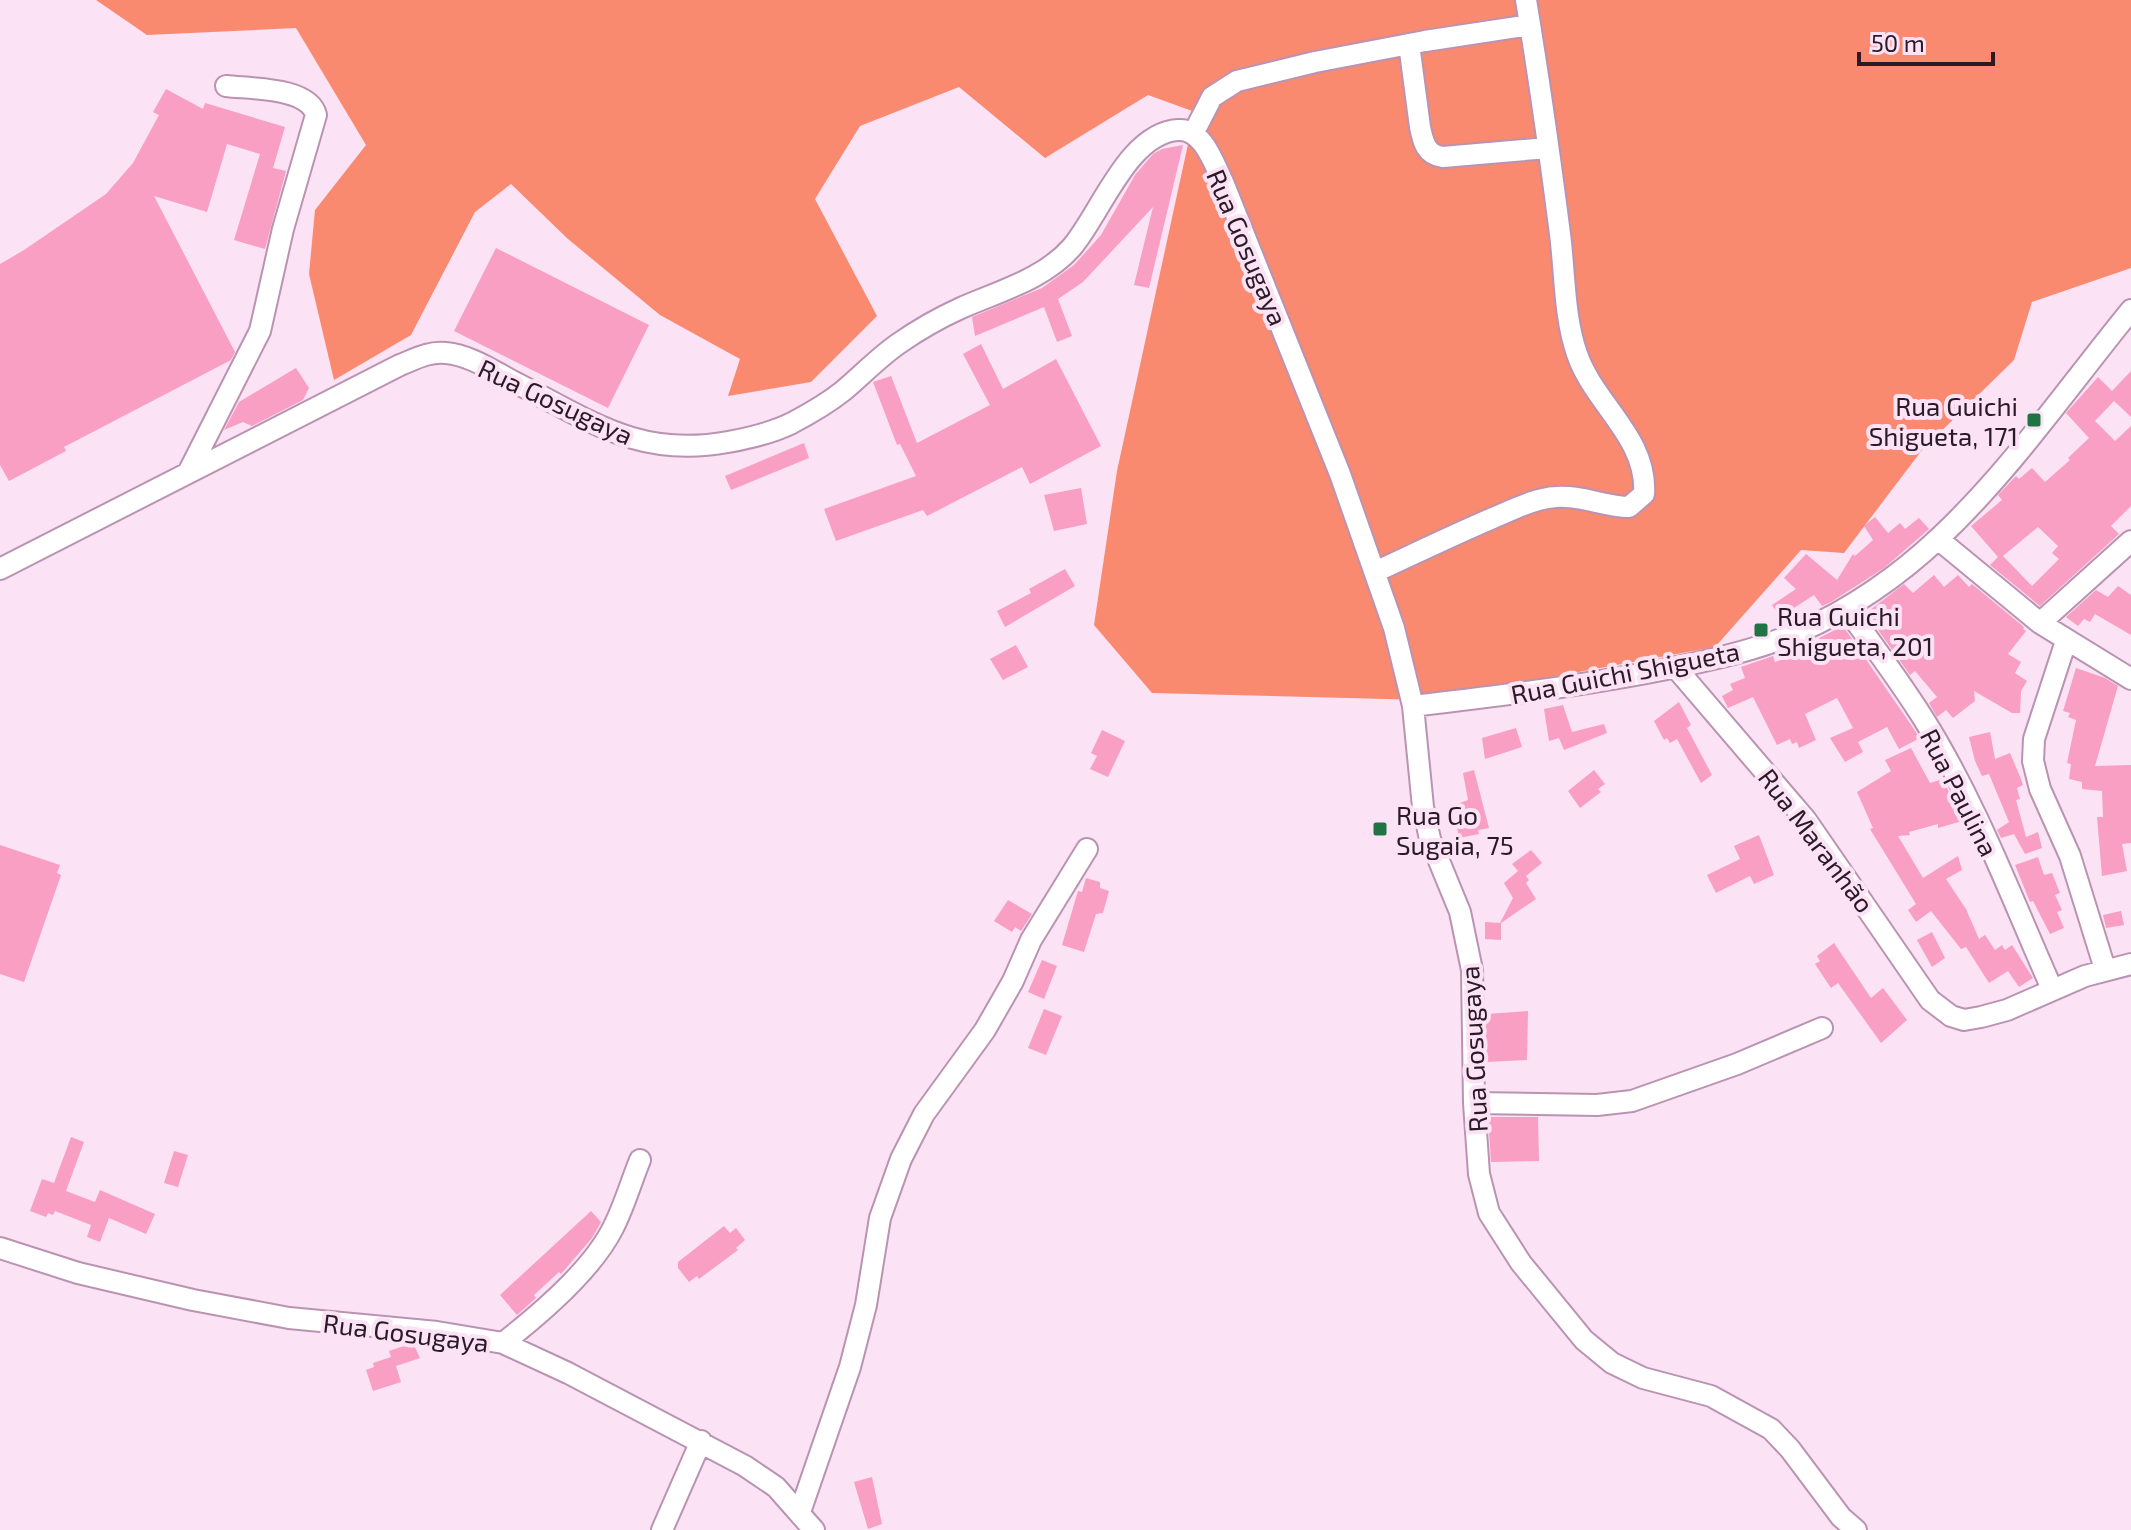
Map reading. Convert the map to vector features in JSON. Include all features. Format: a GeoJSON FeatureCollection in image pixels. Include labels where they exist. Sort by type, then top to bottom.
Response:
{"type":"FeatureCollection","features":[{"type":"Feature","properties":{"kind":"street"},"geometry":{"type":"LineString","coordinates":[[1375,572],[1520,506],[1553,497],[1572,497],[1629,507],[1644,494],[1642,462],[1589,381],[1577,354],[1570,326],[1526,0]]}},
{"type":"Feature","properties":{"kind":"street"},"geometry":{"type":"LineString","coordinates":[[1193,134],[1212,97],[1237,81],[1409,44],[1530,25]]}},
{"type":"Feature","properties":{"kind":"street"},"geometry":{"type":"LineString","coordinates":[[1409,44],[1422,140],[1430,152],[1443,157],[1548,148]]}},
{"type":"Feature","properties":{"kind":"street"},"geometry":{"type":"LineString","coordinates":[[189,471],[260,331],[283,229],[316,115],[310,103],[296,94],[226,86]]}},
{"type":"Feature","properties":{"kind":"street","name":"Rua Gosugaya"},"geometry":{"type":"LineString","coordinates":[[0,569],[428,353],[459,355],[576,415],[632,440],[664,447],[707,446],[757,436],[790,424],[840,394],[896,345],[922,328],[960,308],[1026,281],[1054,263],[1080,236],[1139,150],[1157,137],[1176,129],[1193,134],[1209,154],[1223,182],[1281,324],[1394,628],[1413,706],[1423,807],[1430,839],[1460,912],[1472,970],[1474,1103],[1479,1174],[1489,1213],[1521,1263],[1584,1340],[1612,1363],[1633,1373],[1711,1396],[1771,1429],[1790,1449],[1841,1517],[1856,1530]]}},
{"type":"Feature","properties":{"kind":"street","name":"Rua Guichi Shigueta"},"geometry":{"type":"LineString","coordinates":[[1413,706],[1676,668],[1737,653],[1798,632],[1846,608],[1938,539],[2018,453],[2127,325]]}},
{"type":"Feature","properties":{"kind":"street"},"geometry":{"type":"LineString","coordinates":[[1938,539],[2040,623],[2131,679]]}},
{"type":"Feature","properties":{"kind":"street"},"geometry":{"type":"LineString","coordinates":[[2040,623],[2131,541]]}},
{"type":"Feature","properties":{"kind":"street","name":"Rua Paulina"},"geometry":{"type":"LineString","coordinates":[[1846,608],[1924,718],[1941,749],[2052,989]]}},
{"type":"Feature","properties":{"kind":"street"},"geometry":{"type":"LineString","coordinates":[[2066,641],[2040,716],[2033,761],[2040,789],[2084,894],[2105,969]]}},
{"type":"Feature","properties":{"kind":"street","name":"Rua Maranhão"},"geometry":{"type":"LineString","coordinates":[[1676,668],[1806,820],[1930,1000],[1951,1016],[1964,1020],[2007,1010],[2052,989]]}},
{"type":"Feature","properties":{"kind":"street"},"geometry":{"type":"LineString","coordinates":[[800,1512],[850,1367],[866,1305],[880,1218],[901,1159],[924,1114],[992,1018],[1031,940],[1087,849]]}},
{"type":"Feature","properties":{"kind":"street"},"geometry":{"type":"LineString","coordinates":[[2052,989],[2105,969],[2131,964]]}},
{"type":"Feature","properties":{"kind":"street"},"geometry":{"type":"LineString","coordinates":[[1474,1103],[1597,1105],[1632,1101],[1737,1064],[1822,1028]]}},
{"type":"Feature","properties":{"kind":"street"},"geometry":{"type":"LineString","coordinates":[[503,1343],[538,1316],[602,1247],[613,1229],[640,1160]]}},
{"type":"Feature","properties":{"kind":"street","name":"Rua Gosugaya"},"geometry":{"type":"LineString","coordinates":[[0,1248],[78,1273],[220,1305],[289,1318],[437,1332],[503,1343],[701,1441],[776,1487],[814,1530]]}},
{"type":"Feature","properties":{"kind":"street"},"geometry":{"type":"LineString","coordinates":[[662,1530],[701,1441]]}},
{"type":"Feature","properties":{"kind":"shaded area"},"geometry":{"type":"Polygon","coordinates":[[[96,0],[2131,0],[2131,268],[2032,302],[2014,360],[1922,450],[1844,553],[1801,550],[1715,647],[1425,700],[1152,693],[1094,625],[1117,471],[1195,112],[1148,95],[1045,158],[959,87],[860,126],[815,199],[877,316],[811,382],[728,396],[740,359],[660,315],[568,239],[511,184],[475,212],[411,335],[334,380],[309,274],[315,210],[366,145],[296,28],[147,35],[96,0]]]}},
{"type":"Feature","properties":{"kind":"building"},"geometry":{"type":"Polygon","coordinates":[[[166,89],[203,109],[205,103],[285,127],[273,168],[286,171],[265,249],[234,240],[260,154],[227,144],[207,212],[154,196],[235,352],[231,360],[64,447],[66,451],[9,481],[0,465],[0,264],[106,194],[133,163],[159,115],[153,112],[166,89]]]}},
{"type":"Feature","properties":{"kind":"building"},"geometry":{"type":"Polygon","coordinates":[[[1183,145],[1149,288],[1134,285],[1153,207],[1083,282],[1058,299],[1072,336],[1057,342],[1044,307],[975,336],[972,317],[1042,288],[1074,265],[1101,235],[1135,175],[1153,154],[1183,145]]]}},
{"type":"Feature","properties":{"kind":"building"},"geometry":{"type":"Polygon","coordinates":[[[496,248],[649,325],[608,408],[454,331],[496,248]]]}},
{"type":"Feature","properties":{"kind":"building"},"geometry":{"type":"Polygon","coordinates":[[[981,344],[1003,389],[1056,359],[1101,446],[1030,484],[1022,467],[927,516],[923,510],[836,541],[824,509],[916,476],[900,444],[897,445],[873,382],[891,376],[917,443],[990,405],[963,354],[981,344]]]}},
{"type":"Feature","properties":{"kind":"building"},"geometry":{"type":"Polygon","coordinates":[[[296,368],[309,388],[303,400],[252,426],[243,422],[224,430],[239,402],[296,368]]]}},
{"type":"Feature","properties":{"kind":"building"},"geometry":{"type":"Polygon","coordinates":[[[2131,371],[2131,417],[2114,401],[2095,421],[2115,441],[2131,426],[2131,506],[2111,526],[2119,534],[2040,606],[1990,565],[1998,557],[1971,526],[2002,500],[1998,495],[2016,476],[2019,479],[2032,468],[2045,482],[2070,460],[2068,458],[2089,438],[2066,413],[2098,377],[2112,391],[2131,371]],[[2038,527],[2003,556],[2032,586],[2059,559],[2052,553],[2058,546],[2038,527]]]}},
{"type":"Feature","properties":{"kind":"building"},"geometry":{"type":"Polygon","coordinates":[[[804,443],[809,458],[731,490],[725,476],[804,443]]]}},
{"type":"Feature","properties":{"kind":"building"},"geometry":{"type":"Polygon","coordinates":[[[1081,488],[1087,524],[1054,531],[1044,495],[1081,488]]]}},
{"type":"Feature","properties":{"kind":"building"},"geometry":{"type":"Polygon","coordinates":[[[1875,517],[1888,533],[1900,523],[1905,529],[1919,518],[1929,529],[1884,568],[1831,602],[1822,606],[1814,595],[1780,617],[1772,605],[1796,589],[1784,578],[1806,554],[1837,580],[1853,554],[1855,556],[1873,540],[1864,526],[1875,517]]]}},
{"type":"Feature","properties":{"kind":"building"},"geometry":{"type":"Polygon","coordinates":[[[1065,569],[1075,586],[1005,627],[997,611],[1031,593],[1029,589],[1065,569]]]}},
{"type":"Feature","properties":{"kind":"building"},"geometry":{"type":"Polygon","coordinates":[[[1934,575],[1944,587],[1958,575],[1969,587],[1972,584],[2024,627],[2026,631],[2008,654],[2021,662],[2015,673],[2027,681],[2021,691],[2020,713],[2012,713],[1974,691],[1975,701],[1953,718],[1946,710],[1937,717],[1929,703],[1937,697],[1915,671],[1910,675],[1866,613],[1904,584],[1913,593],[1934,575]]]}},
{"type":"Feature","properties":{"kind":"building"},"geometry":{"type":"Polygon","coordinates":[[[2118,586],[2131,595],[2131,635],[2095,614],[2090,622],[2084,619],[2078,626],[2066,617],[2096,590],[2108,597],[2118,586]]]}},
{"type":"Feature","properties":{"kind":"building"},"geometry":{"type":"Polygon","coordinates":[[[1843,626],[1920,738],[1899,749],[1887,727],[1858,742],[1863,752],[1845,762],[1830,738],[1853,728],[1837,698],[1805,714],[1816,740],[1799,748],[1797,742],[1792,744],[1790,739],[1777,745],[1753,697],[1728,708],[1722,696],[1733,690],[1730,684],[1745,678],[1741,667],[1773,656],[1775,662],[1823,644],[1819,638],[1843,626]]]}},
{"type":"Feature","properties":{"kind":"building"},"geometry":{"type":"Polygon","coordinates":[[[1016,645],[1028,667],[1003,680],[990,659],[1016,645]]]}},
{"type":"Feature","properties":{"kind":"building"},"geometry":{"type":"Polygon","coordinates":[[[2076,668],[2118,686],[2095,766],[2131,765],[2131,843],[2122,844],[2127,871],[2102,876],[2097,817],[2103,817],[2102,791],[2082,789],[2082,782],[2069,779],[2071,764],[2067,763],[2076,720],[2063,711],[2076,668]]]}},
{"type":"Feature","properties":{"kind":"building"},"geometry":{"type":"Polygon","coordinates":[[[1679,702],[1691,725],[1687,728],[1712,775],[1701,783],[1677,739],[1670,743],[1667,738],[1664,740],[1654,721],[1679,702]]]}},
{"type":"Feature","properties":{"kind":"building"},"geometry":{"type":"Polygon","coordinates":[[[1563,705],[1572,732],[1604,724],[1607,733],[1564,750],[1559,738],[1549,741],[1544,709],[1563,705]]]}},
{"type":"Feature","properties":{"kind":"building"},"geometry":{"type":"Polygon","coordinates":[[[1516,728],[1522,747],[1485,759],[1482,738],[1516,728]]]}},
{"type":"Feature","properties":{"kind":"building"},"geometry":{"type":"Polygon","coordinates":[[[1102,730],[1125,741],[1108,777],[1090,769],[1097,756],[1091,753],[1102,730]]]}},
{"type":"Feature","properties":{"kind":"building"},"geometry":{"type":"Polygon","coordinates":[[[1990,732],[1995,759],[2010,753],[2021,779],[2023,785],[2017,788],[2020,799],[2016,800],[2026,837],[2038,832],[2042,848],[2025,854],[2014,834],[2001,838],[1997,830],[2009,822],[1989,774],[1982,776],[1969,737],[1990,732]]]}},
{"type":"Feature","properties":{"kind":"building"},"geometry":{"type":"Polygon","coordinates":[[[1911,748],[1930,783],[1943,779],[1962,821],[1938,828],[1938,824],[1909,832],[1910,835],[1898,836],[1923,878],[1958,856],[1962,870],[1946,879],[1966,909],[1979,939],[1985,935],[1995,950],[2002,945],[2005,950],[2012,945],[2033,978],[2019,987],[2008,971],[1989,983],[1966,947],[1961,949],[1931,911],[1916,922],[1908,910],[1916,904],[1870,829],[1873,828],[1857,792],[1891,771],[1885,760],[1911,748]]]}},
{"type":"Feature","properties":{"kind":"building"},"geometry":{"type":"Polygon","coordinates":[[[1474,770],[1489,828],[1478,830],[1479,834],[1459,838],[1457,804],[1468,800],[1463,773],[1474,770]]]}},
{"type":"Feature","properties":{"kind":"building"},"geometry":{"type":"Polygon","coordinates":[[[1594,770],[1605,784],[1598,789],[1601,792],[1580,808],[1568,791],[1594,770]]]}},
{"type":"Feature","properties":{"kind":"building"},"geometry":{"type":"Polygon","coordinates":[[[1759,835],[1774,875],[1754,884],[1750,876],[1716,893],[1707,875],[1740,859],[1734,846],[1759,835]]]}},
{"type":"Feature","properties":{"kind":"building"},"geometry":{"type":"Polygon","coordinates":[[[0,845],[60,865],[57,873],[61,875],[24,982],[0,974],[0,845]]]}},
{"type":"Feature","properties":{"kind":"building"},"geometry":{"type":"Polygon","coordinates":[[[1531,850],[1542,863],[1526,876],[1529,880],[1526,883],[1536,899],[1501,923],[1501,940],[1485,939],[1485,922],[1500,923],[1513,898],[1504,883],[1518,871],[1512,864],[1531,850]]]}},
{"type":"Feature","properties":{"kind":"building"},"geometry":{"type":"Polygon","coordinates":[[[2038,857],[2044,875],[2052,873],[2060,893],[2055,895],[2062,910],[2057,912],[2064,928],[2050,934],[2033,901],[2030,902],[2015,865],[2038,857]]]}},
{"type":"Feature","properties":{"kind":"building"},"geometry":{"type":"Polygon","coordinates":[[[1086,878],[1100,882],[1100,888],[1109,891],[1103,913],[1096,914],[1084,952],[1062,945],[1078,891],[1082,892],[1086,878]]]}},
{"type":"Feature","properties":{"kind":"building"},"geometry":{"type":"Polygon","coordinates":[[[1008,900],[1032,914],[1021,931],[1015,927],[1012,932],[994,921],[1008,900]]]}},
{"type":"Feature","properties":{"kind":"building"},"geometry":{"type":"Polygon","coordinates":[[[2121,911],[2124,925],[2106,928],[2103,915],[2121,911]]]}},
{"type":"Feature","properties":{"kind":"building"},"geometry":{"type":"Polygon","coordinates":[[[1932,932],[1945,958],[1932,967],[1917,940],[1932,932]]]}},
{"type":"Feature","properties":{"kind":"building"},"geometry":{"type":"Polygon","coordinates":[[[1834,943],[1871,998],[1883,988],[1907,1020],[1881,1043],[1838,983],[1831,988],[1815,964],[1820,961],[1817,956],[1834,943]]]}},
{"type":"Feature","properties":{"kind":"building"},"geometry":{"type":"Polygon","coordinates":[[[1042,960],[1057,966],[1044,999],[1028,992],[1042,960]]]}},
{"type":"Feature","properties":{"kind":"building"},"geometry":{"type":"Polygon","coordinates":[[[1044,1009],[1062,1016],[1046,1055],[1028,1048],[1044,1009]]]}},
{"type":"Feature","properties":{"kind":"building"},"geometry":{"type":"Polygon","coordinates":[[[1528,1011],[1527,1060],[1486,1062],[1486,1014],[1528,1011]]]}},
{"type":"Feature","properties":{"kind":"building"},"geometry":{"type":"Polygon","coordinates":[[[1488,1117],[1538,1117],[1539,1161],[1491,1162],[1488,1117]]]}},
{"type":"Feature","properties":{"kind":"building"},"geometry":{"type":"Polygon","coordinates":[[[71,1137],[84,1142],[66,1191],[95,1202],[100,1190],[155,1214],[146,1234],[109,1218],[100,1242],[87,1237],[91,1225],[55,1211],[46,1217],[30,1211],[42,1179],[54,1183],[71,1137]]]}},
{"type":"Feature","properties":{"kind":"building"},"geometry":{"type":"Polygon","coordinates":[[[174,1151],[188,1155],[178,1187],[164,1183],[174,1151]]]}},
{"type":"Feature","properties":{"kind":"building"},"geometry":{"type":"Polygon","coordinates":[[[591,1211],[601,1222],[592,1238],[561,1274],[559,1272],[534,1295],[536,1298],[517,1315],[500,1295],[591,1211]]]}},
{"type":"Feature","properties":{"kind":"building"},"geometry":{"type":"Polygon","coordinates":[[[724,1226],[730,1233],[736,1228],[745,1240],[736,1248],[738,1250],[699,1279],[697,1276],[689,1282],[678,1268],[678,1262],[724,1226]]]}},
{"type":"Feature","properties":{"kind":"building"},"geometry":{"type":"Polygon","coordinates":[[[413,1343],[420,1358],[396,1366],[401,1382],[373,1391],[366,1370],[374,1367],[373,1363],[391,1357],[389,1351],[413,1343]]]}},
{"type":"Feature","properties":{"kind":"building"},"geometry":{"type":"Polygon","coordinates":[[[872,1477],[882,1524],[868,1529],[854,1482],[872,1477]]]}},
{"type":"Feature","properties":{"kind":"place","name":"Rua Guichi Shigueta, 171"},"geometry":{"type":"Point","coordinates":[2034,420]}},
{"type":"Feature","properties":{"kind":"place","name":"Rua Guichi Shigueta, 201"},"geometry":{"type":"Point","coordinates":[1761,630]}},
{"type":"Feature","properties":{"kind":"place","name":"Rua Go Sugaia, 75"},"geometry":{"type":"Point","coordinates":[1380,829]}}]}
